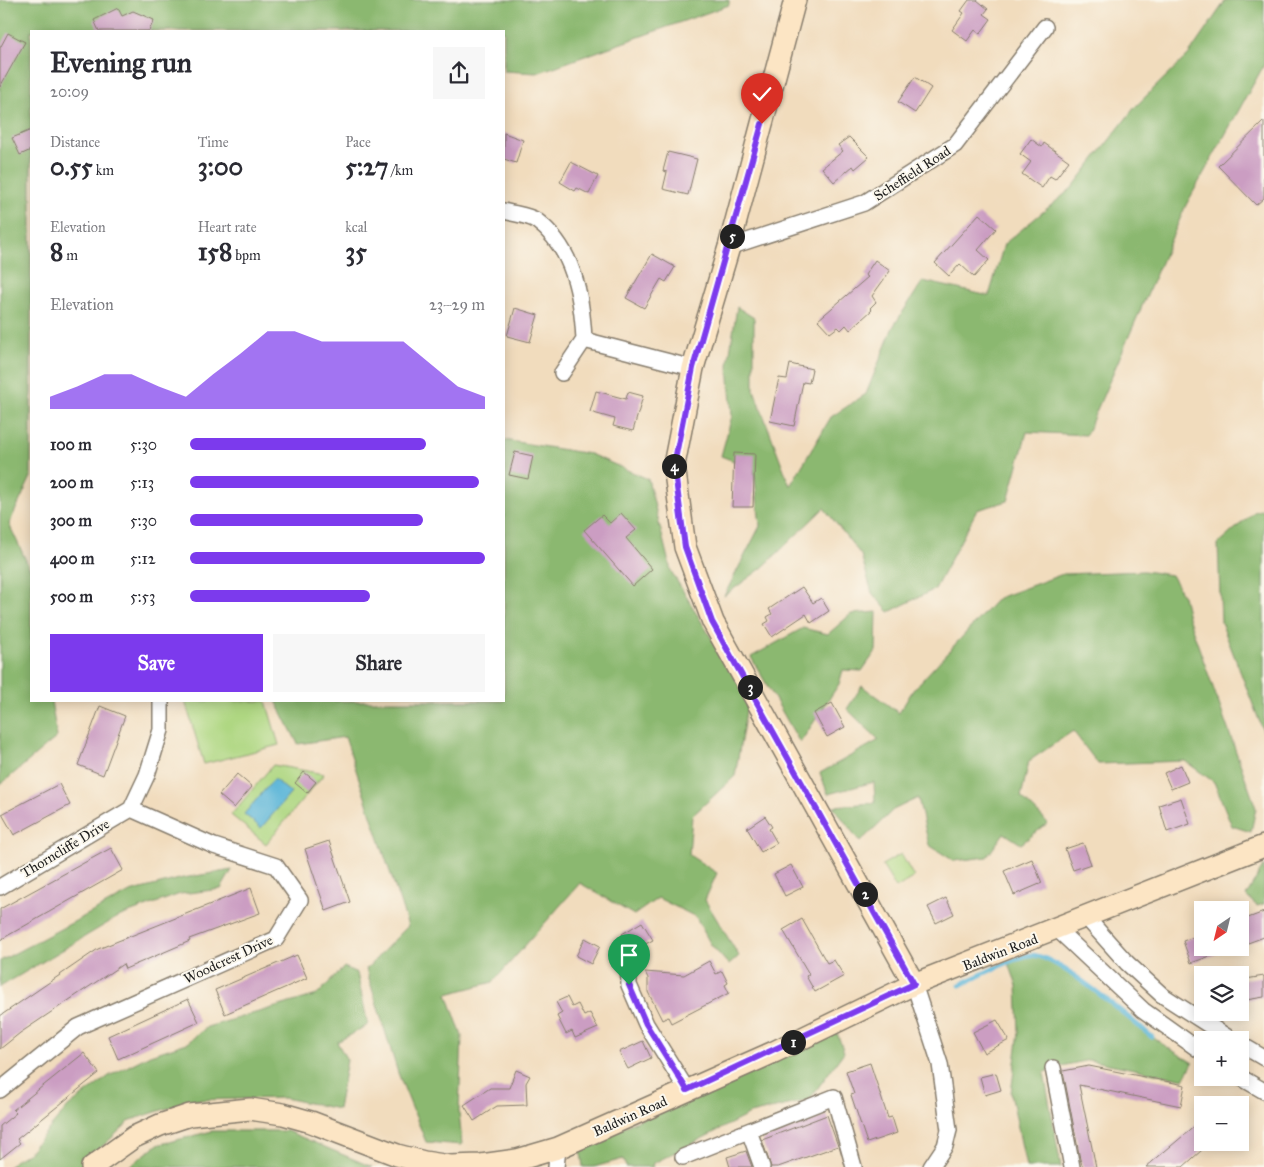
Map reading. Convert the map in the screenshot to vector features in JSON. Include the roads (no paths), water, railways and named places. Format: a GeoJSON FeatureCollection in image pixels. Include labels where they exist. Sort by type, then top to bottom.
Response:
{"type":"FeatureCollection","features":[{"type":"Feature","properties":{"kind":"street"},"geometry":{"type":"LineString","coordinates":[[795,0],[729,247],[693,368],[674,465],[685,547],[712,622],[914,984],[940,1064],[949,1130],[946,1146],[931,1167]]}},
{"type":"Feature","properties":{"kind":"street","name":"Scheffield Road"},"geometry":{"type":"LineString","coordinates":[[729,247],[864,203],[955,145],[1045,27]]}},
{"type":"Feature","properties":{"kind":"street"},"geometry":{"type":"LineString","coordinates":[[505,211],[536,220],[566,252],[582,304],[584,340],[562,373]]}},
{"type":"Feature","properties":{"kind":"street"},"geometry":{"type":"LineString","coordinates":[[584,340],[693,368]]}},
{"type":"Feature","properties":{"kind":"street"},"geometry":{"type":"LineString","coordinates":[[131,809],[147,775],[161,730],[161,702]]}},
{"type":"Feature","properties":{"kind":"street","name":"Thorncliffe Drive"},"geometry":{"type":"LineString","coordinates":[[0,887],[131,809]]}},
{"type":"Feature","properties":{"kind":"street","name":"Woodcrest Drive"},"geometry":{"type":"LineString","coordinates":[[0,1090],[78,1027],[276,939],[300,900],[276,866],[214,846],[131,809]]}},
{"type":"Feature","properties":{"kind":"street","name":"Baldwin Road"},"geometry":{"type":"LineString","coordinates":[[92,1167],[134,1137],[160,1125],[190,1115],[250,1109],[283,1114],[397,1155],[450,1166],[481,1165],[557,1157],[687,1090],[914,984],[1264,846]]}},
{"type":"Feature","properties":{"kind":"street"},"geometry":{"type":"LineString","coordinates":[[1085,916],[1127,963],[1162,995],[1218,1031]]}},
{"type":"Feature","properties":{"kind":"street"},"geometry":{"type":"LineString","coordinates":[[1057,929],[1143,1010],[1194,1046]]}},
{"type":"Feature","properties":{"kind":"street"},"geometry":{"type":"LineString","coordinates":[[628,953],[629,985],[646,1024],[687,1090]]}},
{"type":"Feature","properties":{"kind":"street"},"geometry":{"type":"LineString","coordinates":[[1053,1068],[1072,1167]]}},
{"type":"Feature","properties":{"kind":"street"},"geometry":{"type":"LineString","coordinates":[[1249,1082],[1264,1091]]}},
{"type":"Feature","properties":{"kind":"street"},"geometry":{"type":"LineString","coordinates":[[684,1157],[834,1098],[854,1167]]}},
{"type":"Feature","properties":{"kind":"street"},"geometry":{"type":"LineString","coordinates":[[749,1131],[762,1167]]}},
{"type":"Feature","properties":{"kind":"water"},"geometry":{"type":"Polygon","coordinates":[[[274,779],[291,793],[261,828],[244,814],[274,779]]]}},
{"type":"Feature","properties":{"kind":"waterway"},"geometry":{"type":"LineString","coordinates":[[960,985],[1015,959],[1030,955],[1041,957],[1074,975],[1152,1037]]}}]}
